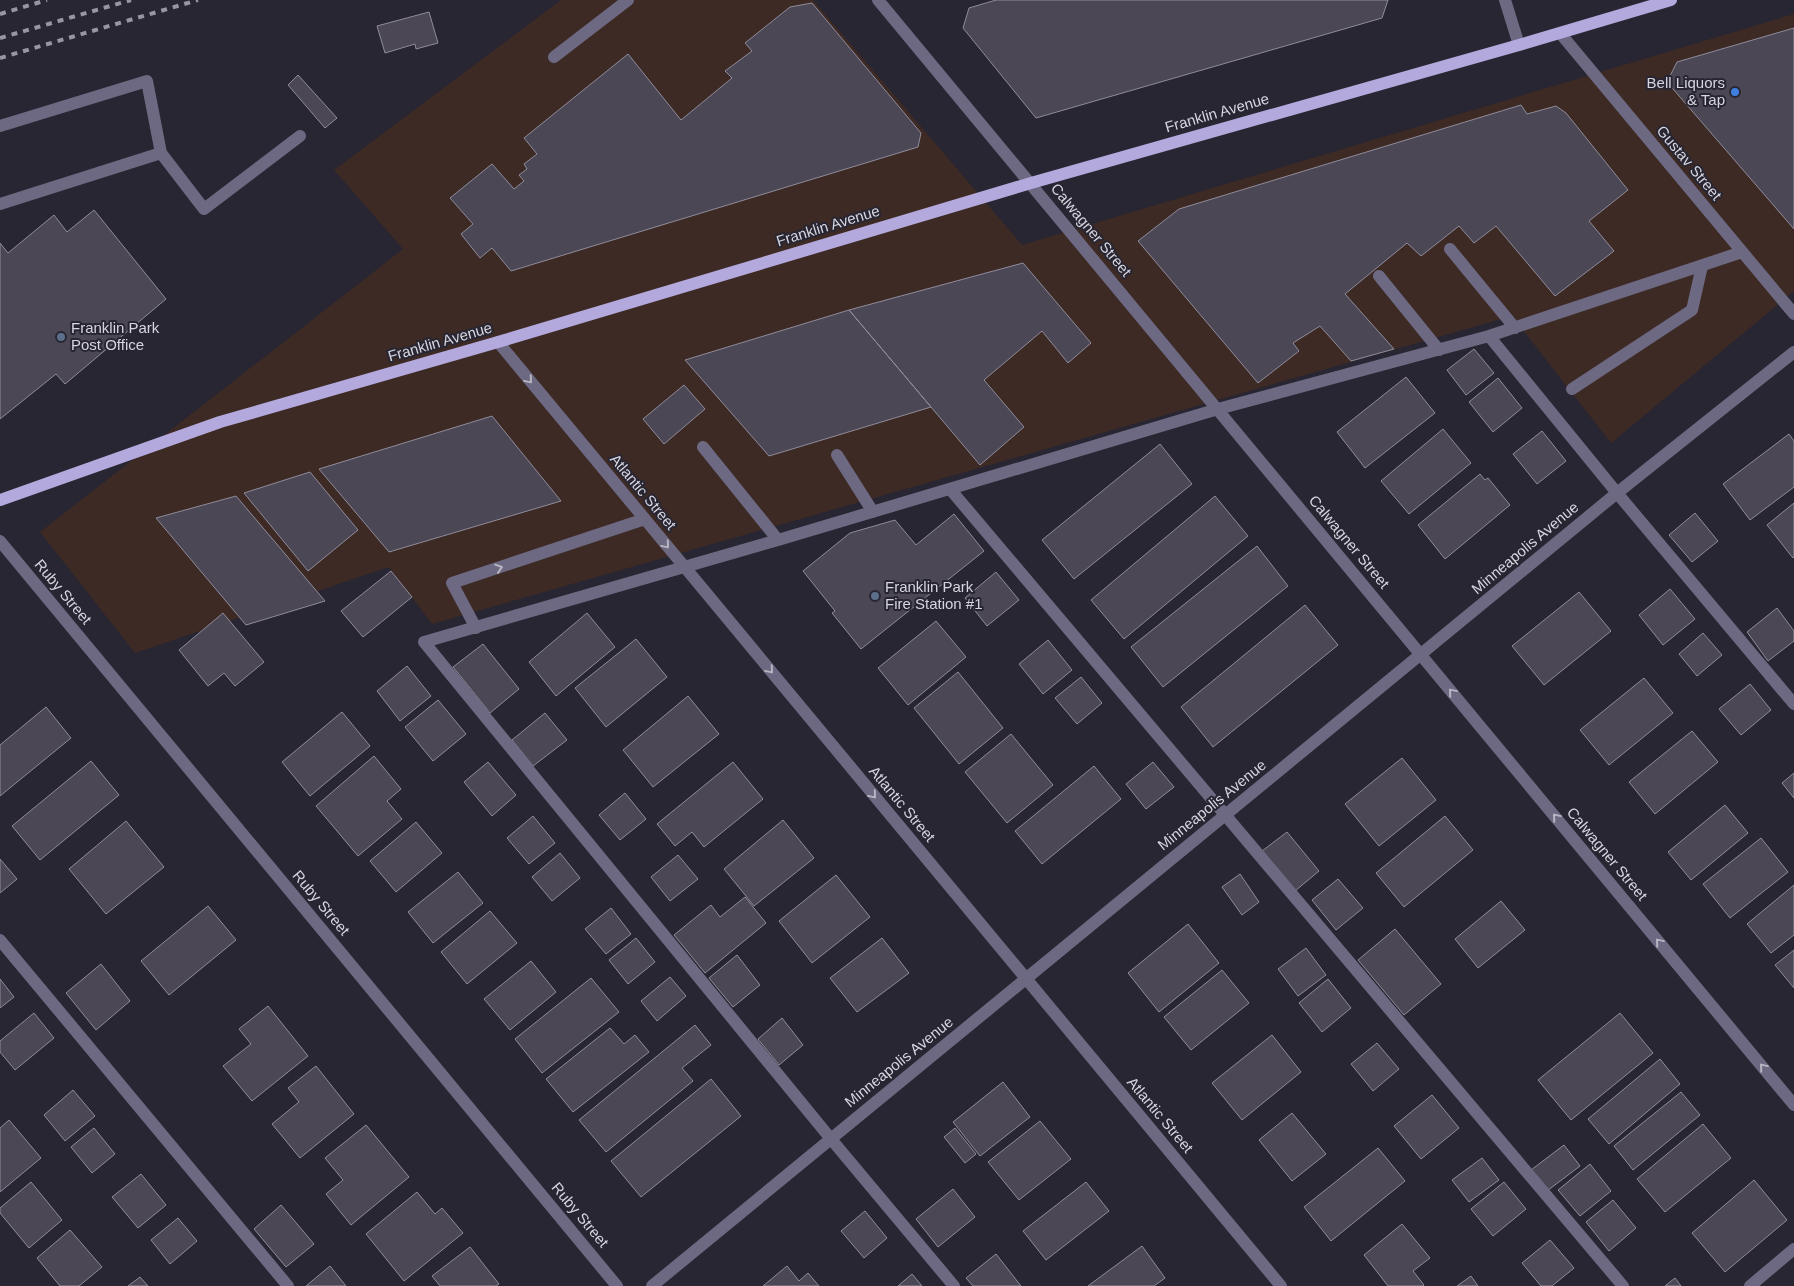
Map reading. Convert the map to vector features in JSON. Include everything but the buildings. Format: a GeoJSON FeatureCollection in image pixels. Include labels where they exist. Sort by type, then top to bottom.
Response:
{"type":"FeatureCollection","features":[{"type":"Feature","properties":{"kind":"main road","name":"Franklin Avenue"},"geometry":{"type":"LineString","coordinates":[[0,500],[220,422],[498,342],[1031,183],[1671,0]]}},
{"type":"Feature","properties":{"kind":"street"},"geometry":{"type":"LineString","coordinates":[[554,58],[628,0]]}},
{"type":"Feature","properties":{"kind":"street","name":"Calwagner Street"},"geometry":{"type":"LineString","coordinates":[[878,0],[1794,1105]]}},
{"type":"Feature","properties":{"kind":"street"},"geometry":{"type":"LineString","coordinates":[[1506,0],[1519,45]]}},
{"type":"Feature","properties":{"kind":"street","name":"Gustav Street"},"geometry":{"type":"LineString","coordinates":[[1560,33],[1794,314]]}},
{"type":"Feature","properties":{"kind":"street"},"geometry":{"type":"LineString","coordinates":[[0,126],[147,81],[161,153],[204,208],[300,136]]}},
{"type":"Feature","properties":{"kind":"street"},"geometry":{"type":"LineString","coordinates":[[0,204],[161,153]]}},
{"type":"Feature","properties":{"kind":"street"},"geometry":{"type":"LineString","coordinates":[[1450,249],[1515,328]]}},
{"type":"Feature","properties":{"kind":"street"},"geometry":{"type":"LineString","coordinates":[[954,1286],[831,1139],[424,642],[684,568],[1218,408],[1490,336],[1742,252]]}},
{"type":"Feature","properties":{"kind":"street"},"geometry":{"type":"LineString","coordinates":[[1572,389],[1692,310],[1702,266]]}},
{"type":"Feature","properties":{"kind":"street"},"geometry":{"type":"LineString","coordinates":[[1379,276],[1439,350]]}},
{"type":"Feature","properties":{"kind":"street"},"geometry":{"type":"LineString","coordinates":[[1490,336],[1617,493],[1794,704]]}},
{"type":"Feature","properties":{"kind":"street","name":"Atlantic Street"},"geometry":{"type":"LineString","coordinates":[[498,342],[1281,1286]]}},
{"type":"Feature","properties":{"kind":"street","name":"Minneapolis Avenue"},"geometry":{"type":"LineString","coordinates":[[652,1286],[1617,493],[1794,352]]}},
{"type":"Feature","properties":{"kind":"street"},"geometry":{"type":"LineString","coordinates":[[703,447],[778,540]]}},
{"type":"Feature","properties":{"kind":"street"},"geometry":{"type":"LineString","coordinates":[[837,456],[872,512]]}},
{"type":"Feature","properties":{"kind":"street"},"geometry":{"type":"LineString","coordinates":[[950,489],[1623,1286]]}},
{"type":"Feature","properties":{"kind":"street"},"geometry":{"type":"LineString","coordinates":[[476,628],[452,583],[645,519]]}},
{"type":"Feature","properties":{"kind":"street","name":"Ruby Street"},"geometry":{"type":"LineString","coordinates":[[0,541],[617,1286]]}},
{"type":"Feature","properties":{"kind":"street"},"geometry":{"type":"LineString","coordinates":[[0,940],[288,1286]]}},
{"type":"Feature","properties":{"kind":"street"},"geometry":{"type":"LineString","coordinates":[[1750,1286],[1794,1249]]}},
{"type":"Feature","properties":{"kind":"shaded area"},"geometry":{"type":"Polygon","coordinates":[[[561,0],[813,0],[1022,245],[1794,14],[1794,291],[1611,443],[1512,316],[432,624],[389,567],[135,653],[40,532],[403,249],[334,170],[561,0]]]}},
{"type":"Feature","properties":{"kind":"railway"},"geometry":{"type":"LineString","coordinates":[[0,14],[47,0]]}},
{"type":"Feature","properties":{"kind":"railway"},"geometry":{"type":"LineString","coordinates":[[0,38],[131,0]]}},
{"type":"Feature","properties":{"kind":"railway"},"geometry":{"type":"LineString","coordinates":[[0,58],[198,0]]}},
{"type":"Feature","properties":{"kind":"place","name":"Bell Liquors & Tap"},"geometry":{"type":"Point","coordinates":[1735,92]}},
{"type":"Feature","properties":{"kind":"place","name":"Franklin Park Post Office"},"geometry":{"type":"Point","coordinates":[61,337]}},
{"type":"Feature","properties":{"kind":"place","name":"Franklin Park Fire Station #1"},"geometry":{"type":"Point","coordinates":[875,596]}}]}
